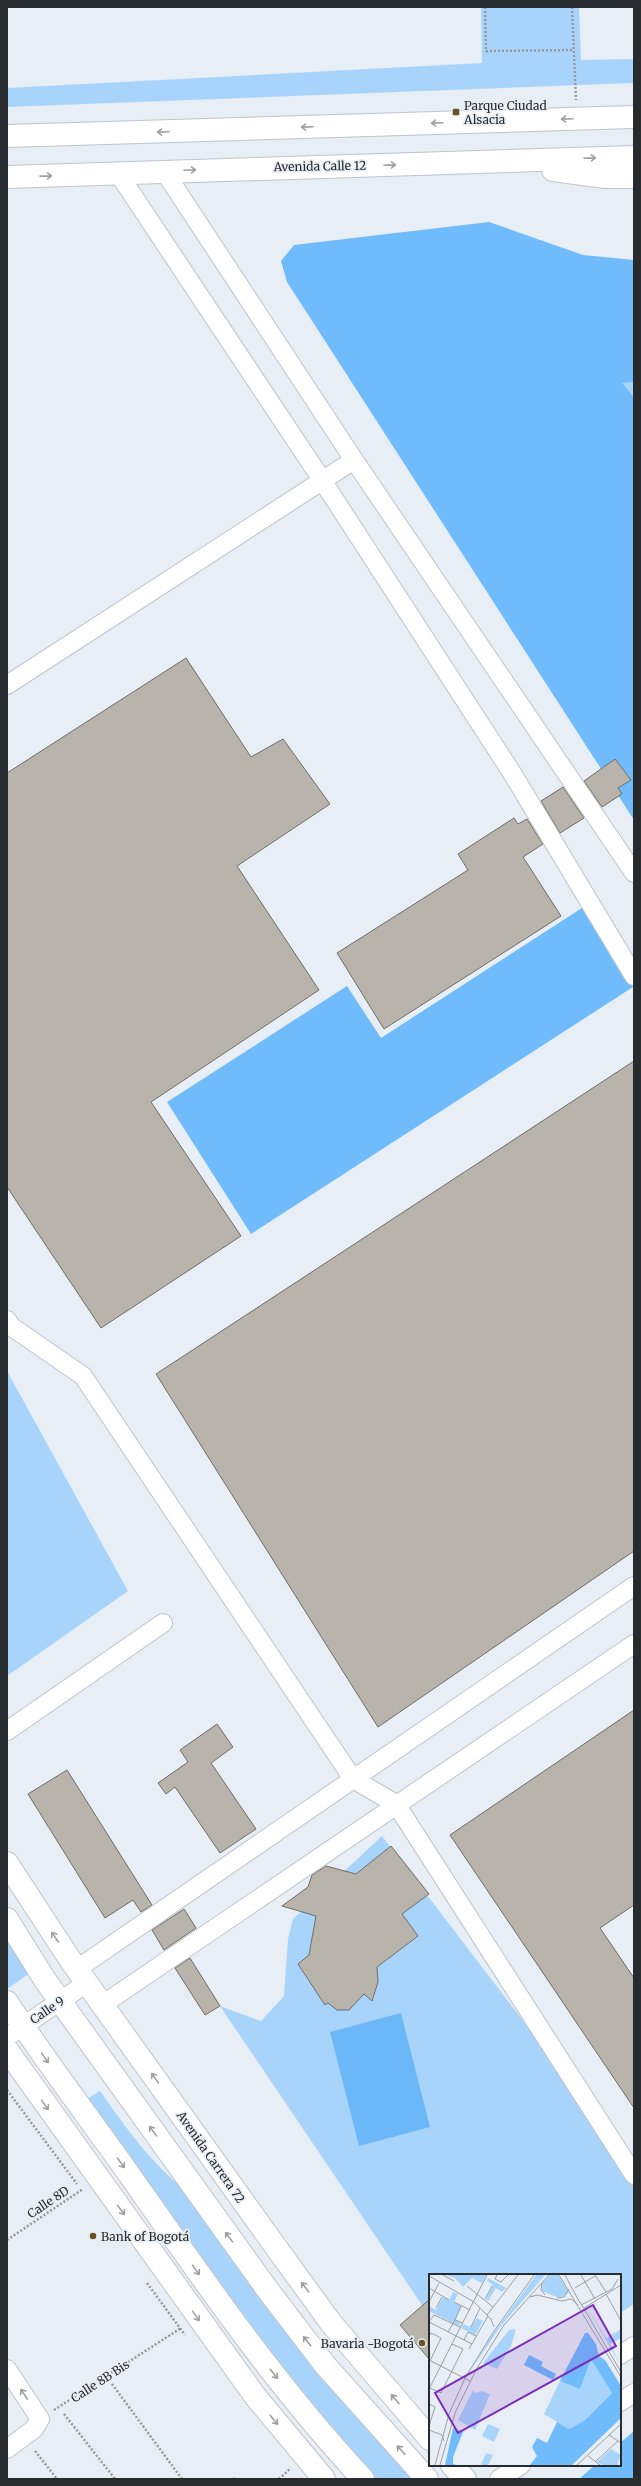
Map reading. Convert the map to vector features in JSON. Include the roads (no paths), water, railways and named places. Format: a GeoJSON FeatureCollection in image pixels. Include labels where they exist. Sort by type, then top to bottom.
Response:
{"type":"FeatureCollection","features":[{"type":"Feature","properties":{"kind":"main road"},"geometry":{"type":"LineString","coordinates":[[7,136],[634,117]]}},
{"type":"Feature","properties":{"kind":"main road","name":"Avenida Calle 12"},"geometry":{"type":"LineString","coordinates":[[7,177],[634,157]]}},
{"type":"Feature","properties":{"kind":"main road"},"geometry":{"type":"LineString","coordinates":[[487,162],[605,177],[634,177]]}},
{"type":"Feature","properties":{"kind":"main road","name":"Avenida Carrera 72"},"geometry":{"type":"LineString","coordinates":[[7,1863],[102,2005],[332,2323],[429,2438]]}},
{"type":"Feature","properties":{"kind":"main road"},"geometry":{"type":"LineString","coordinates":[[7,1919],[60,2001],[267,2289],[326,2364],[427,2479]]}},
{"type":"Feature","properties":{"kind":"main road"},"geometry":{"type":"LineString","coordinates":[[7,2002],[15,2032],[250,2343],[293,2398],[363,2479]]}},
{"type":"Feature","properties":{"kind":"main road"},"geometry":{"type":"LineString","coordinates":[[7,2050],[196,2316],[255,2396],[324,2479]]}},
{"type":"Feature","properties":{"kind":"main road"},"geometry":{"type":"LineString","coordinates":[[453,2466],[465,2479]]}},
{"type":"Feature","properties":{"kind":"street"},"geometry":{"type":"LineString","coordinates":[[164,171],[354,460],[634,873]]}},
{"type":"Feature","properties":{"kind":"street"},"geometry":{"type":"LineString","coordinates":[[118,173],[322,480],[512,773],[634,974]]}},
{"type":"Feature","properties":{"kind":"street"},"geometry":{"type":"LineString","coordinates":[[7,685],[354,460]]}},
{"type":"Feature","properties":{"kind":"street"},"geometry":{"type":"LineString","coordinates":[[7,1320],[12,1327],[84,1376],[353,1779],[396,1804],[634,2175]]}},
{"type":"Feature","properties":{"kind":"street","name":"Calle 9"},"geometry":{"type":"LineString","coordinates":[[15,2032],[60,2001],[82,1976],[353,1779],[634,1586]]}},
{"type":"Feature","properties":{"kind":"street"},"geometry":{"type":"LineString","coordinates":[[7,1730],[163,1623]]}},
{"type":"Feature","properties":{"kind":"street"},"geometry":{"type":"LineString","coordinates":[[102,2005],[396,1804],[634,1644]]}},
{"type":"Feature","properties":{"kind":"street"},"geometry":{"type":"LineString","coordinates":[[621,2354],[634,2346]]}},
{"type":"Feature","properties":{"kind":"street"},"geometry":{"type":"LineString","coordinates":[[7,2369],[40,2419],[34,2429],[7,2449]]}},
{"type":"Feature","properties":{"kind":"street"},"geometry":{"type":"LineString","coordinates":[[621,2401],[634,2393]]}},
{"type":"Feature","properties":{"kind":"street"},"geometry":{"type":"LineString","coordinates":[[499,2479],[519,2466]]}},
{"type":"Feature","properties":{"kind":"place","name":"Parque Ciudad Alsacia"},"geometry":{"type":"Point","coordinates":[456,112]}},
{"type":"Feature","properties":{"kind":"place","name":"Bank of Bogotá"},"geometry":{"type":"Point","coordinates":[93,2236]}},
{"type":"Feature","properties":{"kind":"place","name":"Bavaria -Bogotá"},"geometry":{"type":"Point","coordinates":[422,2343]}}]}
